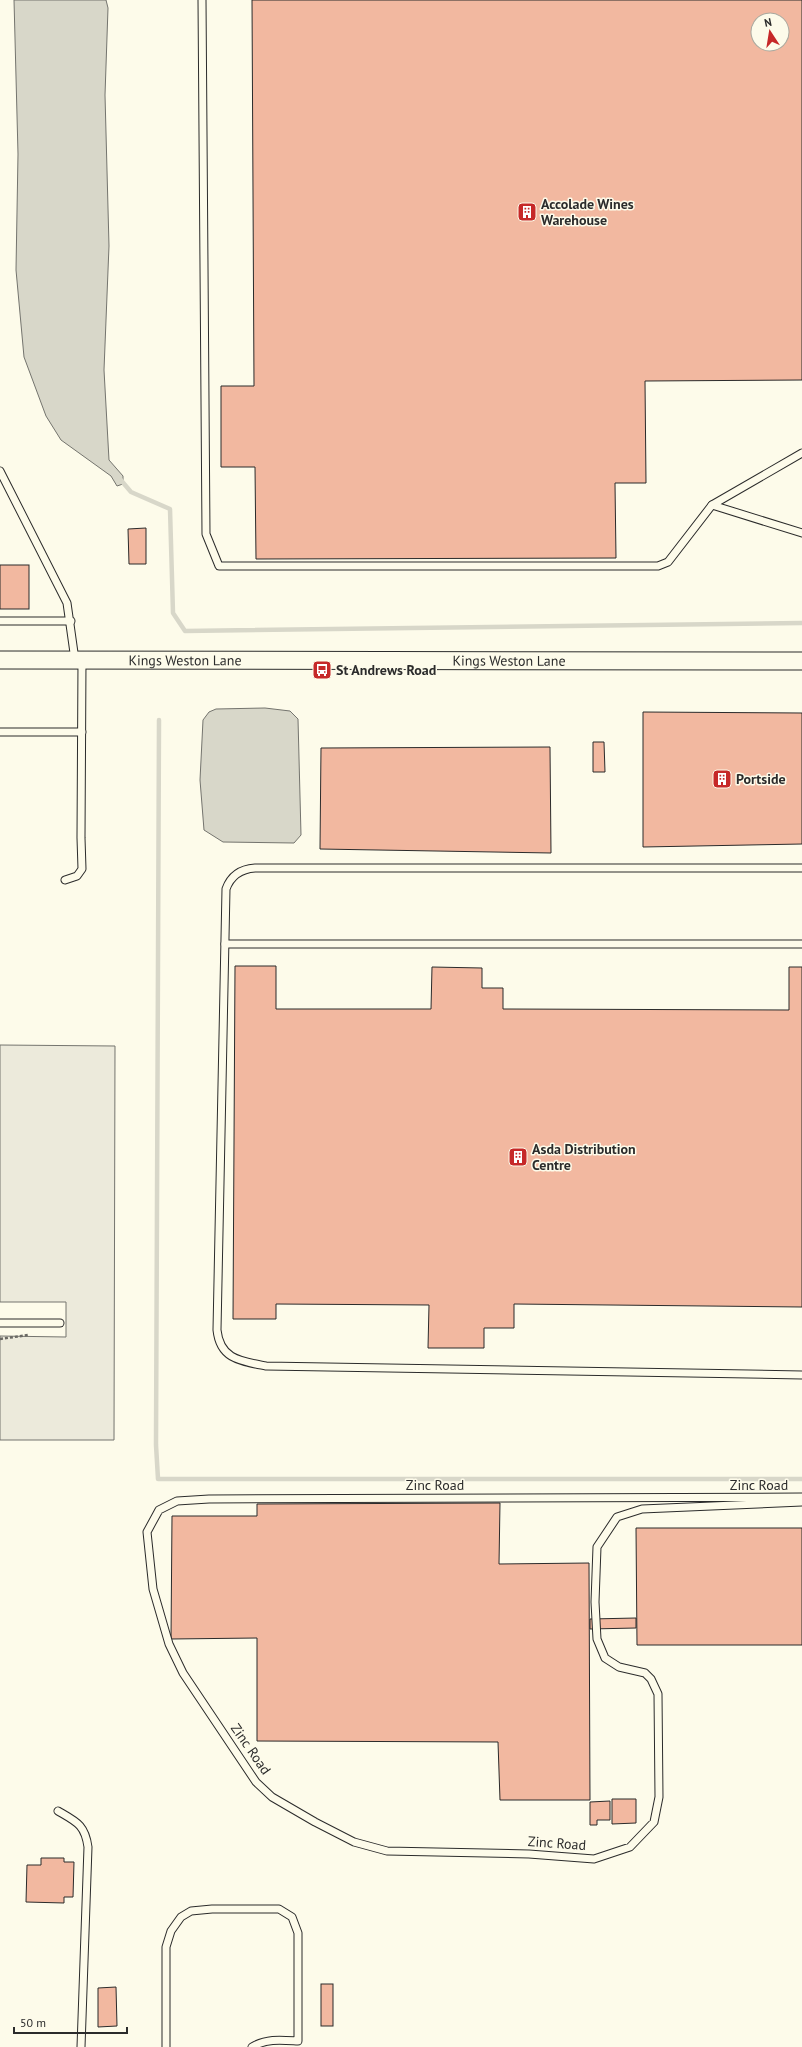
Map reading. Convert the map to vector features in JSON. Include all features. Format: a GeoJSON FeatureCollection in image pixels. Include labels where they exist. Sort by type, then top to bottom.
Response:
{"type":"FeatureCollection","features":[{"type":"Feature","properties":{"kind":"street","name":"Kings Weston Lane"},"geometry":{"type":"LineString","coordinates":[[0,660],[802,661]]}},
{"type":"Feature","properties":{"kind":"lane"},"geometry":{"type":"LineString","coordinates":[[202,0],[206,534],[219,566],[658,566],[668,562],[712,504],[802,453]]}},
{"type":"Feature","properties":{"kind":"lane"},"geometry":{"type":"LineString","coordinates":[[0,471],[67,603],[79,661],[82,732],[82,869],[77,876],[66,880]]}},
{"type":"Feature","properties":{"kind":"lane"},"geometry":{"type":"LineString","coordinates":[[712,504],[802,533]]}},
{"type":"Feature","properties":{"kind":"lane"},"geometry":{"type":"LineString","coordinates":[[0,621],[71,622]]}},
{"type":"Feature","properties":{"kind":"lane"},"geometry":{"type":"LineString","coordinates":[[0,732],[82,732]]}},
{"type":"Feature","properties":{"kind":"lane"},"geometry":{"type":"LineString","coordinates":[[802,868],[255,868],[240,872],[228,882],[226,889],[217,1330],[218,1342],[222,1349],[230,1355],[239,1360],[266,1366],[802,1375]]}},
{"type":"Feature","properties":{"kind":"lane"},"geometry":{"type":"LineString","coordinates":[[225,944],[802,944]]}},
{"type":"Feature","properties":{"kind":"lane"},"geometry":{"type":"LineString","coordinates":[[0,1323],[60,1323]]}},
{"type":"Feature","properties":{"kind":"lane","name":"Zinc Road"},"geometry":{"type":"LineString","coordinates":[[802,1498],[209,1499],[177,1501],[159,1510],[148,1532],[149,1558],[153,1589],[169,1644],[175,1656],[184,1673],[256,1782],[272,1797],[315,1822],[354,1842],[387,1851],[529,1854],[594,1859],[630,1847],[654,1822],[659,1797],[658,1694],[652,1679],[645,1673],[620,1667],[605,1658],[597,1639],[597,1547],[617,1517],[642,1509],[802,1502]]}},
{"type":"Feature","properties":{"kind":"lane"},"geometry":{"type":"LineString","coordinates":[[58,1812],[76,1822],[86,1834],[88,1847],[81,2047]]}},
{"type":"Feature","properties":{"kind":"lane"},"geometry":{"type":"LineString","coordinates":[[166,2047],[166,1947],[171,1931],[181,1917],[191,1911],[212,1909],[279,1909],[292,1917],[298,1933],[298,2040],[272,2040],[259,2043],[252,2047]]}},
{"type":"Feature","properties":{"kind":"path"},"geometry":{"type":"LineString","coordinates":[[0,1339],[30,1335]]}},
{"type":"Feature","properties":{"kind":"shaded area"},"geometry":{"type":"Polygon","coordinates":[[[14,0],[106,0],[108,8],[105,95],[109,246],[104,370],[109,460],[123,476],[123,484],[117,486],[111,476],[61,440],[46,416],[24,357],[16,270],[18,154],[14,0]]]}},
{"type":"Feature","properties":{"kind":"shaded area"},"geometry":{"type":"Polygon","coordinates":[[[265,708],[290,711],[298,719],[301,835],[294,843],[223,842],[204,830],[200,780],[203,720],[209,712],[216,709],[265,708]]]}},
{"type":"Feature","properties":{"kind":"shaded area"},"geometry":{"type":"Polygon","coordinates":[[[0,1045],[115,1046],[114,1440],[0,1440],[0,1336],[66,1337],[66,1302],[0,1302],[0,1045]]]}},
{"type":"Feature","properties":{"kind":"building","name":"Accolade Wines Warehouse"},"geometry":{"type":"Polygon","coordinates":[[[252,0],[802,0],[802,380],[645,381],[646,483],[615,483],[616,558],[256,559],[255,467],[221,467],[221,386],[254,386],[252,0]]]}},
{"type":"Feature","properties":{"kind":"building"},"geometry":{"type":"Polygon","coordinates":[[[146,528],[146,564],[129,564],[128,529],[146,528]]]}},
{"type":"Feature","properties":{"kind":"building"},"geometry":{"type":"Polygon","coordinates":[[[0,565],[29,565],[29,609],[0,609],[0,565]]]}},
{"type":"Feature","properties":{"kind":"building","name":"Portside"},"geometry":{"type":"Polygon","coordinates":[[[643,712],[802,713],[802,844],[643,847],[643,712]]]}},
{"type":"Feature","properties":{"kind":"building"},"geometry":{"type":"Polygon","coordinates":[[[593,742],[604,742],[605,772],[593,772],[593,742]]]}},
{"type":"Feature","properties":{"kind":"building"},"geometry":{"type":"Polygon","coordinates":[[[550,747],[551,853],[320,849],[321,748],[550,747]]]}},
{"type":"Feature","properties":{"kind":"building","name":"Asda Distribution Centre"},"geometry":{"type":"Polygon","coordinates":[[[235,966],[276,966],[276,1009],[431,1009],[432,967],[482,968],[482,988],[503,988],[503,1009],[789,1010],[789,967],[802,967],[802,1307],[514,1304],[514,1328],[484,1328],[484,1348],[428,1348],[429,1305],[276,1304],[276,1319],[233,1319],[235,966]]]}},
{"type":"Feature","properties":{"kind":"building"},"geometry":{"type":"Polygon","coordinates":[[[500,1503],[499,1564],[589,1563],[590,1800],[500,1800],[498,1742],[257,1741],[257,1638],[171,1639],[172,1516],[257,1516],[257,1504],[500,1503]]]}},
{"type":"Feature","properties":{"kind":"building"},"geometry":{"type":"Polygon","coordinates":[[[636,1528],[802,1528],[802,1645],[637,1645],[636,1528]]]}},
{"type":"Feature","properties":{"kind":"building"},"geometry":{"type":"Polygon","coordinates":[[[636,1618],[636,1628],[590,1629],[590,1619],[636,1618]]]}},
{"type":"Feature","properties":{"kind":"building"},"geometry":{"type":"Polygon","coordinates":[[[612,1799],[636,1799],[636,1823],[612,1824],[612,1799]]]}},
{"type":"Feature","properties":{"kind":"building"},"geometry":{"type":"Polygon","coordinates":[[[610,1801],[610,1820],[597,1820],[597,1825],[590,1825],[590,1802],[610,1801]]]}},
{"type":"Feature","properties":{"kind":"building"},"geometry":{"type":"Polygon","coordinates":[[[41,1858],[64,1858],[64,1862],[74,1862],[73,1897],[64,1897],[64,1903],[26,1902],[27,1865],[41,1865],[41,1858]]]}},
{"type":"Feature","properties":{"kind":"building"},"geometry":{"type":"Polygon","coordinates":[[[321,1984],[333,1984],[333,2026],[321,2026],[321,1984]]]}},
{"type":"Feature","properties":{"kind":"building"},"geometry":{"type":"Polygon","coordinates":[[[116,1987],[117,2026],[98,2027],[98,1988],[116,1987]]]}},
{"type":"Feature","properties":{"kind":"waterway"},"geometry":{"type":"LineString","coordinates":[[120,479],[131,492],[170,509],[173,613],[185,631],[802,623]]}},
{"type":"Feature","properties":{"kind":"waterway"},"geometry":{"type":"LineString","coordinates":[[159,720],[156,1445],[158,1479],[802,1479]]}},
{"type":"Feature","properties":{"kind":"place","name":"Accolade Wines Warehouse"},"geometry":{"type":"Point","coordinates":[527,212]}},
{"type":"Feature","properties":{"kind":"place","name":"St Andrews Road"},"geometry":{"type":"Point","coordinates":[322,670]}},
{"type":"Feature","properties":{"kind":"place","name":"Portside"},"geometry":{"type":"Point","coordinates":[722,779]}},
{"type":"Feature","properties":{"kind":"place","name":"Asda Distribution Centre"},"geometry":{"type":"Point","coordinates":[518,1157]}}]}
